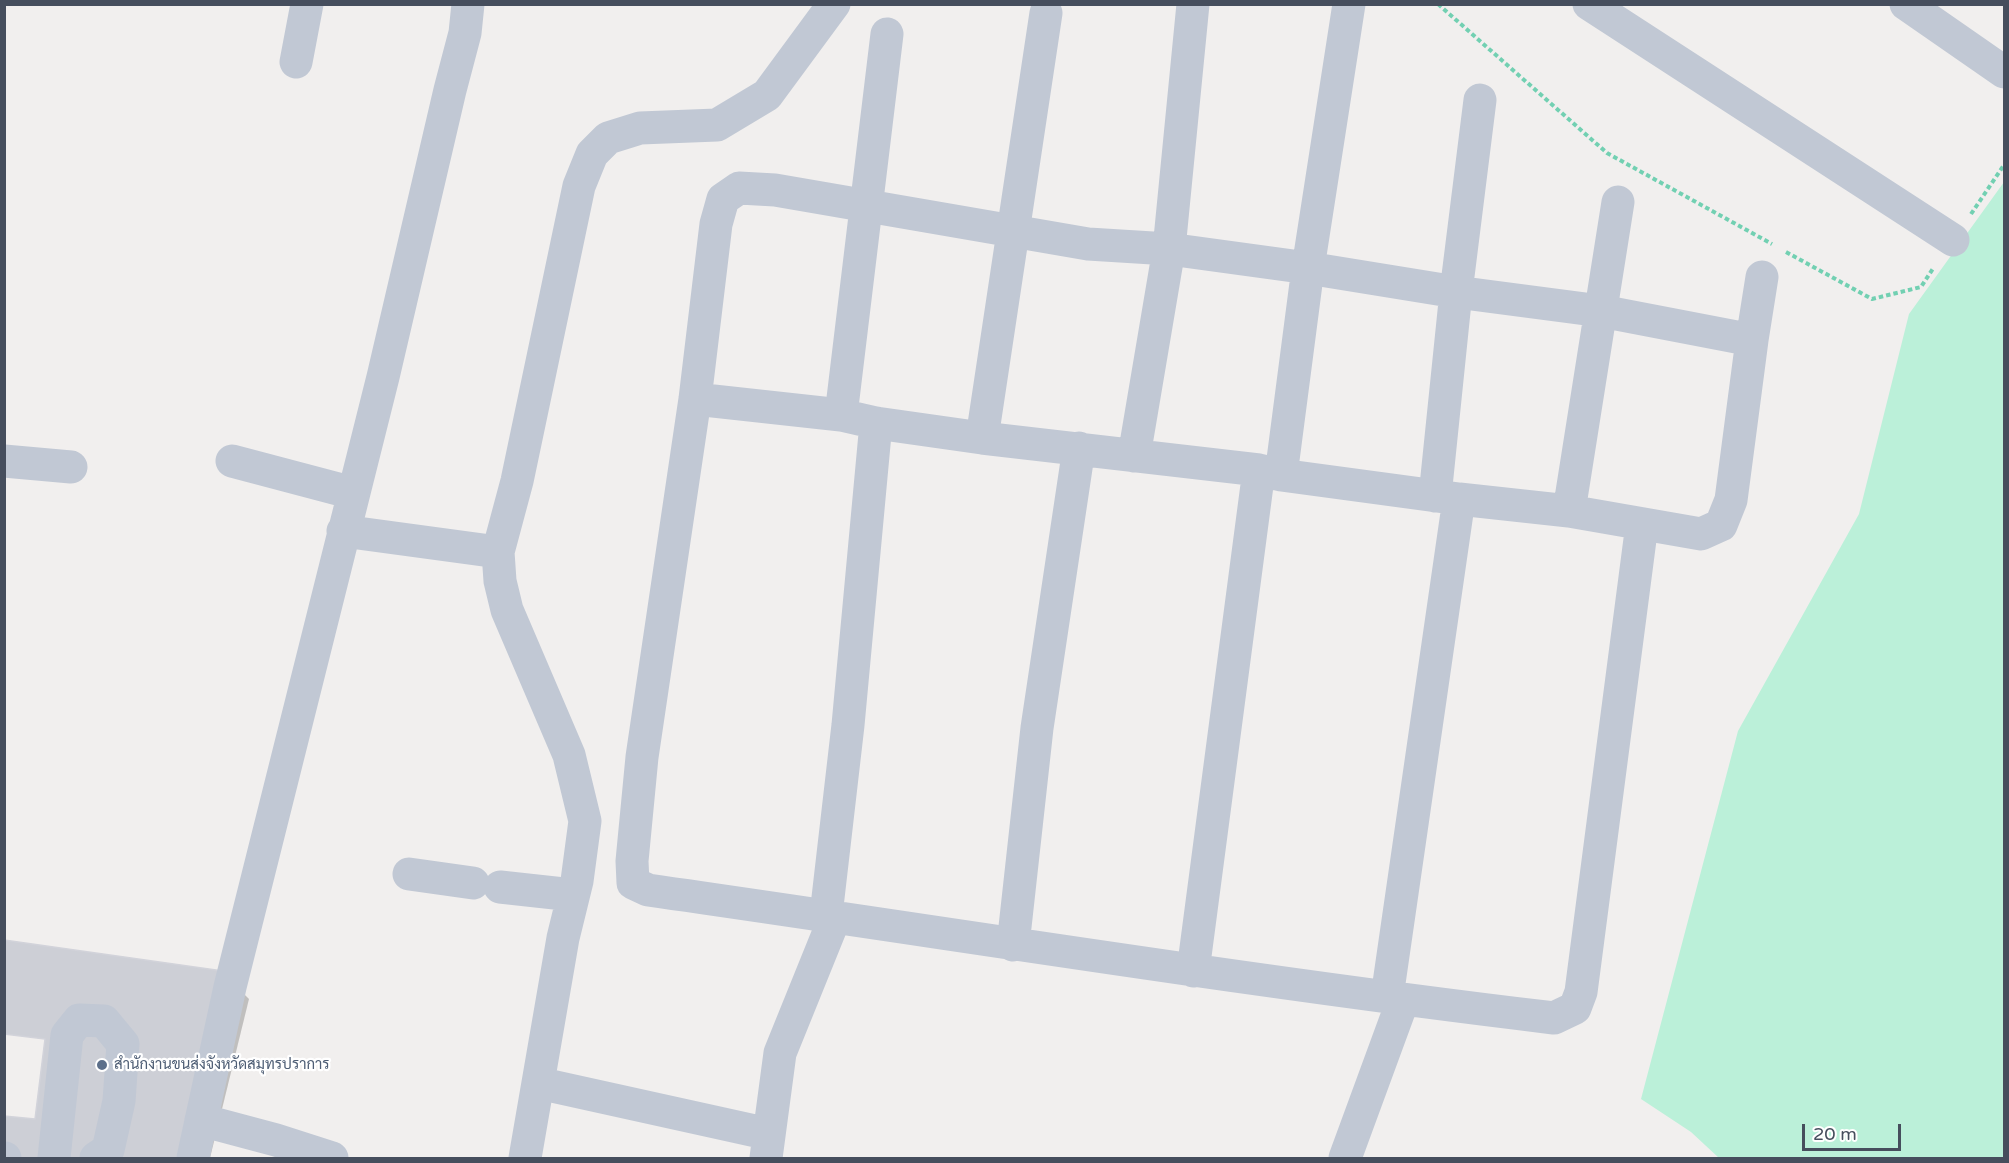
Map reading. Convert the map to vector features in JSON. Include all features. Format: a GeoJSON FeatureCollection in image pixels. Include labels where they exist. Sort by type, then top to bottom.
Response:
{"type":"FeatureCollection","features":[{"type":"Feature","properties":{"kind":"street"},"geometry":{"type":"LineString","coordinates":[[296,62],[307,4]]}},
{"type":"Feature","properties":{"kind":"street"},"geometry":{"type":"LineString","coordinates":[[193,1158],[230,987],[383,378],[465,33],[468,4]]}},
{"type":"Feature","properties":{"kind":"street"},"geometry":{"type":"LineString","coordinates":[[525,1158],[585,821],[569,755],[507,610],[500,581],[498,552],[517,481],[579,186],[592,154],[608,138],[640,128],[717,125],[767,95],[834,4]]}},
{"type":"Feature","properties":{"kind":"street"},"geometry":{"type":"LineString","coordinates":[[1134,456],[1169,249],[1193,4]]}},
{"type":"Feature","properties":{"kind":"street"},"geometry":{"type":"LineString","coordinates":[[1193,970],[1270,472],[1308,268],[1349,4]]}},
{"type":"Feature","properties":{"kind":"street"},"geometry":{"type":"LineString","coordinates":[[1906,4],[2004,72]]}},
{"type":"Feature","properties":{"kind":"street"},"geometry":{"type":"LineString","coordinates":[[1605,9],[1953,240]]}},
{"type":"Feature","properties":{"kind":"street"},"geometry":{"type":"LineString","coordinates":[[982,438],[1046,13]]}},
{"type":"Feature","properties":{"kind":"street"},"geometry":{"type":"LineString","coordinates":[[841,415],[887,34]]}},
{"type":"Feature","properties":{"kind":"street"},"geometry":{"type":"LineString","coordinates":[[1345,1158],[1395,998],[1447,497],[1456,292],[1480,100]]}},
{"type":"Feature","properties":{"kind":"street"},"geometry":{"type":"LineString","coordinates":[[1642,524],[1581,992],[1575,1008],[1554,1018],[1013,945],[648,890],[633,883],[632,861],[642,757],[696,399],[716,224],[723,198],[739,188],[775,190],[1088,244],[1169,249],[1600,311],[1752,340]]}},
{"type":"Feature","properties":{"kind":"street"},"geometry":{"type":"LineString","coordinates":[[1569,511],[1618,202]]}},
{"type":"Feature","properties":{"kind":"street"},"geometry":{"type":"LineString","coordinates":[[696,399],[841,415],[876,423],[982,438],[1079,448],[1569,511],[1701,534],[1721,525],[1731,500],[1762,277]]}},
{"type":"Feature","properties":{"kind":"street"},"geometry":{"type":"LineString","coordinates":[[538,1083],[768,1146],[780,1053],[831,916],[876,423]]}},
{"type":"Feature","properties":{"kind":"street"},"geometry":{"type":"LineString","coordinates":[[1013,945],[1037,728],[1079,448]]}},
{"type":"Feature","properties":{"kind":"street"},"geometry":{"type":"LineString","coordinates":[[4,461],[71,467]]}},
{"type":"Feature","properties":{"kind":"street"},"geometry":{"type":"LineString","coordinates":[[232,461],[353,493]]}},
{"type":"Feature","properties":{"kind":"street"},"geometry":{"type":"LineString","coordinates":[[343,531],[498,552]]}},
{"type":"Feature","properties":{"kind":"street"},"geometry":{"type":"LineString","coordinates":[[409,874],[573,895]]}},
{"type":"Feature","properties":{"kind":"street"},"geometry":{"type":"LineString","coordinates":[[54,1158],[67,1035],[79,1020],[104,1021],[123,1044],[119,1101],[108,1150],[96,1158]]}},
{"type":"Feature","properties":{"kind":"street"},"geometry":{"type":"LineString","coordinates":[[201,1120],[332,1158]]}},
{"type":"Feature","properties":{"kind":"path"},"geometry":{"type":"LineString","coordinates":[[1438,4],[1607,153],[1872,299],[1921,287],[2004,165]]}},
{"type":"Feature","properties":{"kind":"green space"},"geometry":{"type":"Polygon","coordinates":[[[2004,182],[2004,1158],[1719,1158],[1691,1132],[1641,1099],[1738,731],[1859,514],[1909,314],[2004,182]]]}},
{"type":"Feature","properties":{"kind":"building","name":"สำนักงานขนส่งจังหวัดสมุทรปราการ"},"geometry":{"type":"Polygon","coordinates":[[[4,940],[223,971],[177,1158],[4,1158],[4,940]]]}},
{"type":"Feature","properties":{"kind":"building"},"geometry":{"type":"Polygon","coordinates":[[[4,1034],[45,1039],[35,1119],[4,1116],[4,1034]]]}},
{"type":"Feature","properties":{"kind":"place","name":"สำนักงานขนส่งจังหวัดสมุทรปราการ"},"geometry":{"type":"Point","coordinates":[102,1065]}}]}
